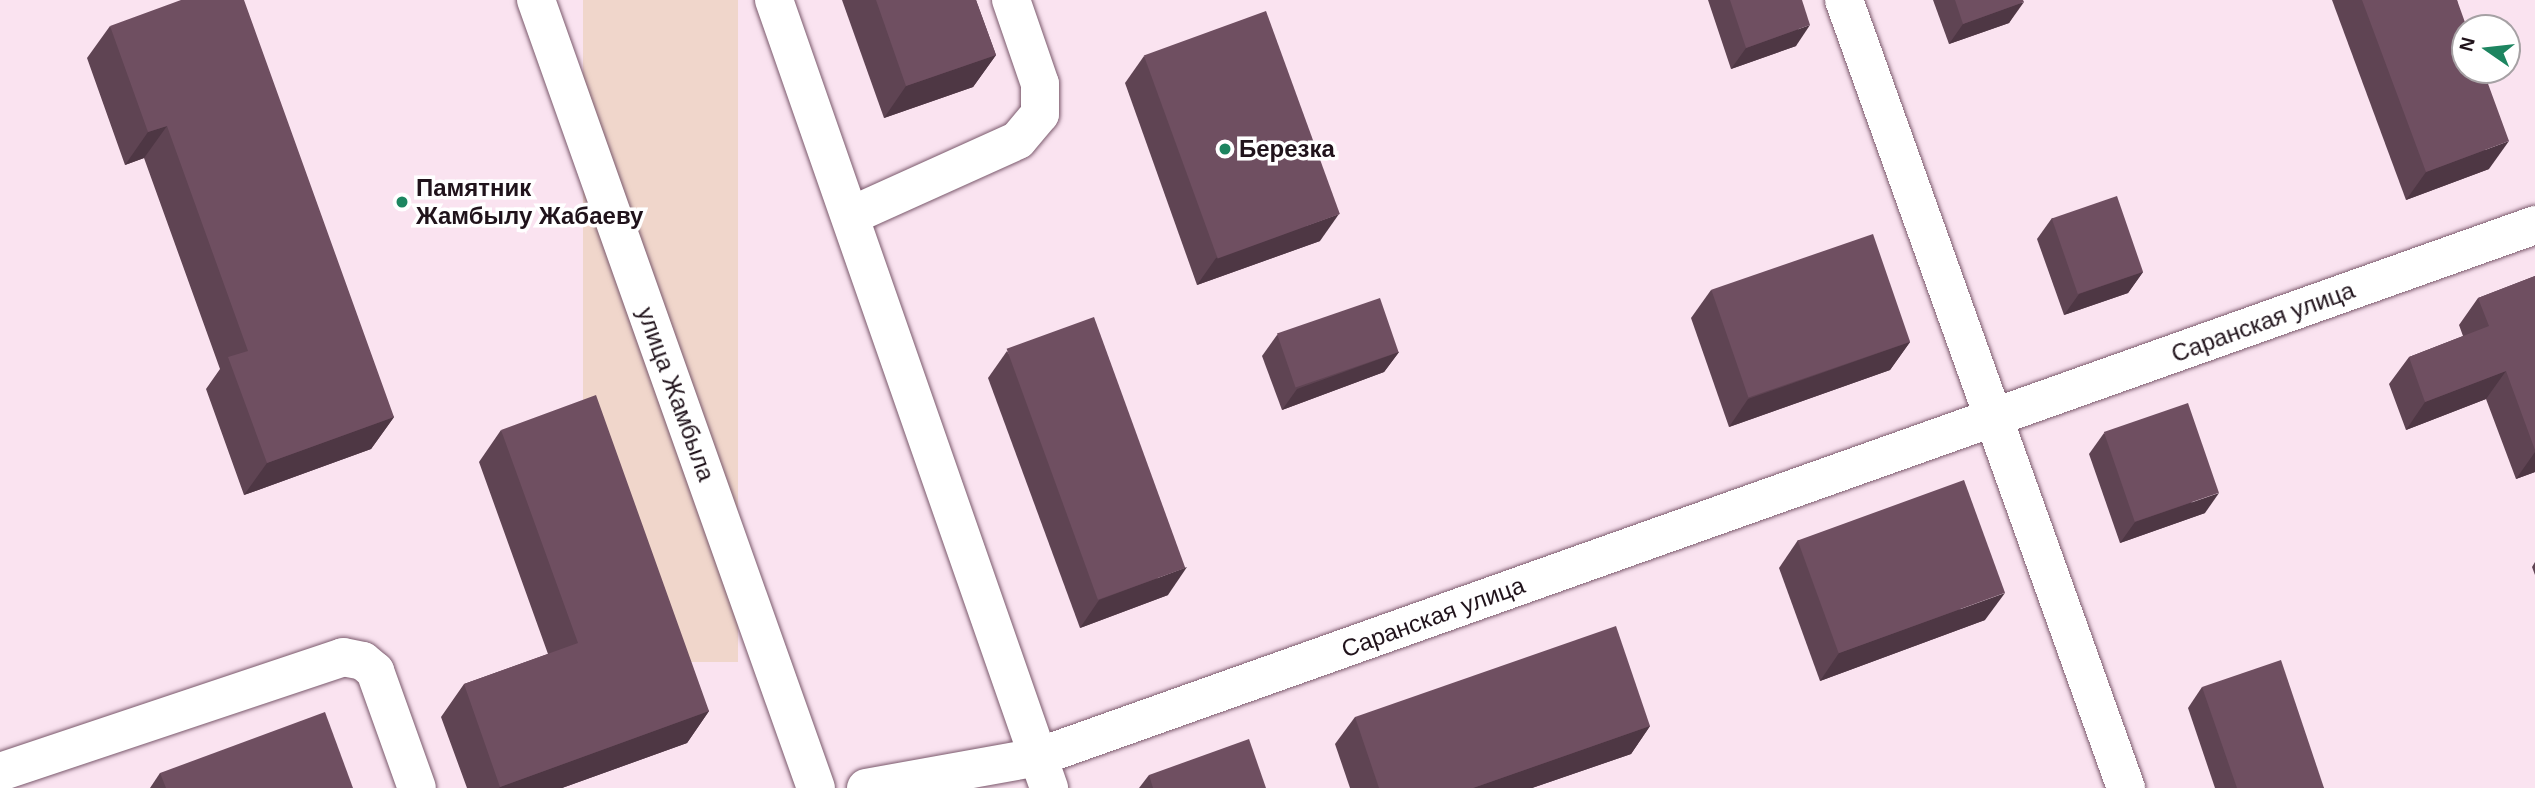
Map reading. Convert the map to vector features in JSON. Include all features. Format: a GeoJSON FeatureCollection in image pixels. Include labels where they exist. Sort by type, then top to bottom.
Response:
{"type":"FeatureCollection","features":[{"type":"Feature","properties":{"kind":"street","name":"улица Жамбыла"},"geometry":{"type":"LineString","coordinates":[[536,0],[816,788]]}},
{"type":"Feature","properties":{"kind":"street"},"geometry":{"type":"LineString","coordinates":[[774,0],[1043,773]]}},
{"type":"Feature","properties":{"kind":"street"},"geometry":{"type":"LineString","coordinates":[[850,216],[1018,140],[1040,114],[1040,84],[1011,0]]}},
{"type":"Feature","properties":{"kind":"street"},"geometry":{"type":"LineString","coordinates":[[1844,0],[2126,788]]}},
{"type":"Feature","properties":{"kind":"street","name":"Саранская улица"},"geometry":{"type":"LineString","coordinates":[[866,788],[1043,773],[1992,419],[2535,225]]}},
{"type":"Feature","properties":{"kind":"street"},"geometry":{"type":"LineString","coordinates":[[0,772],[343,657],[363,661],[375,670],[417,788]]}},
{"type":"Feature","properties":{"kind":"shaded area"},"geometry":{"type":"Polygon","coordinates":[[[583,0],[738,0],[738,662],[583,662],[583,0]]]}},
{"type":"Feature","properties":{"kind":"building"},"geometry":{"type":"Polygon","coordinates":[[[181,0],[244,0],[394,417],[267,463],[228,357],[248,351],[167,126],[148,132],[110,26],[181,0]]]}},
{"type":"Feature","properties":{"kind":"building"},"geometry":{"type":"Polygon","coordinates":[[[876,0],[976,0],[996,55],[906,86],[876,0]]]}},
{"type":"Feature","properties":{"kind":"building"},"geometry":{"type":"Polygon","coordinates":[[[1730,0],[1802,0],[1810,25],[1746,48],[1730,0]]]}},
{"type":"Feature","properties":{"kind":"building"},"geometry":{"type":"Polygon","coordinates":[[[1955,0],[2023,0],[2024,2],[1963,24],[1955,0]]]}},
{"type":"Feature","properties":{"kind":"building"},"geometry":{"type":"Polygon","coordinates":[[[2362,0],[2457,0],[2462,14],[2451,14],[2451,84],[2488,84],[2509,141],[2426,172],[2362,0]]]}},
{"type":"Feature","properties":{"kind":"building"},"geometry":{"type":"Polygon","coordinates":[[[1266,11],[1340,214],[1218,258],[1144,55],[1266,11]]]}},
{"type":"Feature","properties":{"kind":"building"},"geometry":{"type":"Polygon","coordinates":[[[2117,196],[2143,272],[2078,294],[2052,218],[2117,196]]]}},
{"type":"Feature","properties":{"kind":"building"},"geometry":{"type":"Polygon","coordinates":[[[1873,234],[1910,342],[1748,397],[1711,290],[1873,234]]]}},
{"type":"Feature","properties":{"kind":"building"},"geometry":{"type":"Polygon","coordinates":[[[2535,276],[2535,450],[2506,371],[2425,402],[2409,357],[2489,326],[2478,298],[2535,276]]]}},
{"type":"Feature","properties":{"kind":"building"},"geometry":{"type":"Polygon","coordinates":[[[1380,298],[1399,352],[1295,387],[1277,333],[1380,298]]]}},
{"type":"Feature","properties":{"kind":"building"},"geometry":{"type":"Polygon","coordinates":[[[1094,317],[1185,568],[1098,600],[1007,349],[1094,317]]]}},
{"type":"Feature","properties":{"kind":"building"},"geometry":{"type":"Polygon","coordinates":[[[596,395],[709,711],[500,787],[464,684],[578,643],[501,430],[596,395]]]}},
{"type":"Feature","properties":{"kind":"building"},"geometry":{"type":"Polygon","coordinates":[[[2188,403],[2219,493],[2135,522],[2104,432],[2188,403]]]}},
{"type":"Feature","properties":{"kind":"building"},"geometry":{"type":"Polygon","coordinates":[[[1964,480],[2005,593],[1839,653],[1798,541],[1964,480]]]}},
{"type":"Feature","properties":{"kind":"building"},"geometry":{"type":"Polygon","coordinates":[[[1616,626],[1650,726],[1473,788],[1379,788],[1355,717],[1616,626]]]}},
{"type":"Feature","properties":{"kind":"building"},"geometry":{"type":"Polygon","coordinates":[[[2281,660],[2324,788],[2237,788],[2202,687],[2281,660]]]}},
{"type":"Feature","properties":{"kind":"building"},"geometry":{"type":"Polygon","coordinates":[[[325,712],[353,788],[166,788],[160,773],[325,712]]]}},
{"type":"Feature","properties":{"kind":"building"},"geometry":{"type":"Polygon","coordinates":[[[1249,739],[1266,788],[1153,788],[1149,775],[1249,739]]]}},
{"type":"Feature","properties":{"kind":"place","name":"Березка"},"geometry":{"type":"Point","coordinates":[1225,149]}},
{"type":"Feature","properties":{"kind":"place","name":"Памятник Жамбылу Жабаеву"},"geometry":{"type":"Point","coordinates":[402,202]}}]}
